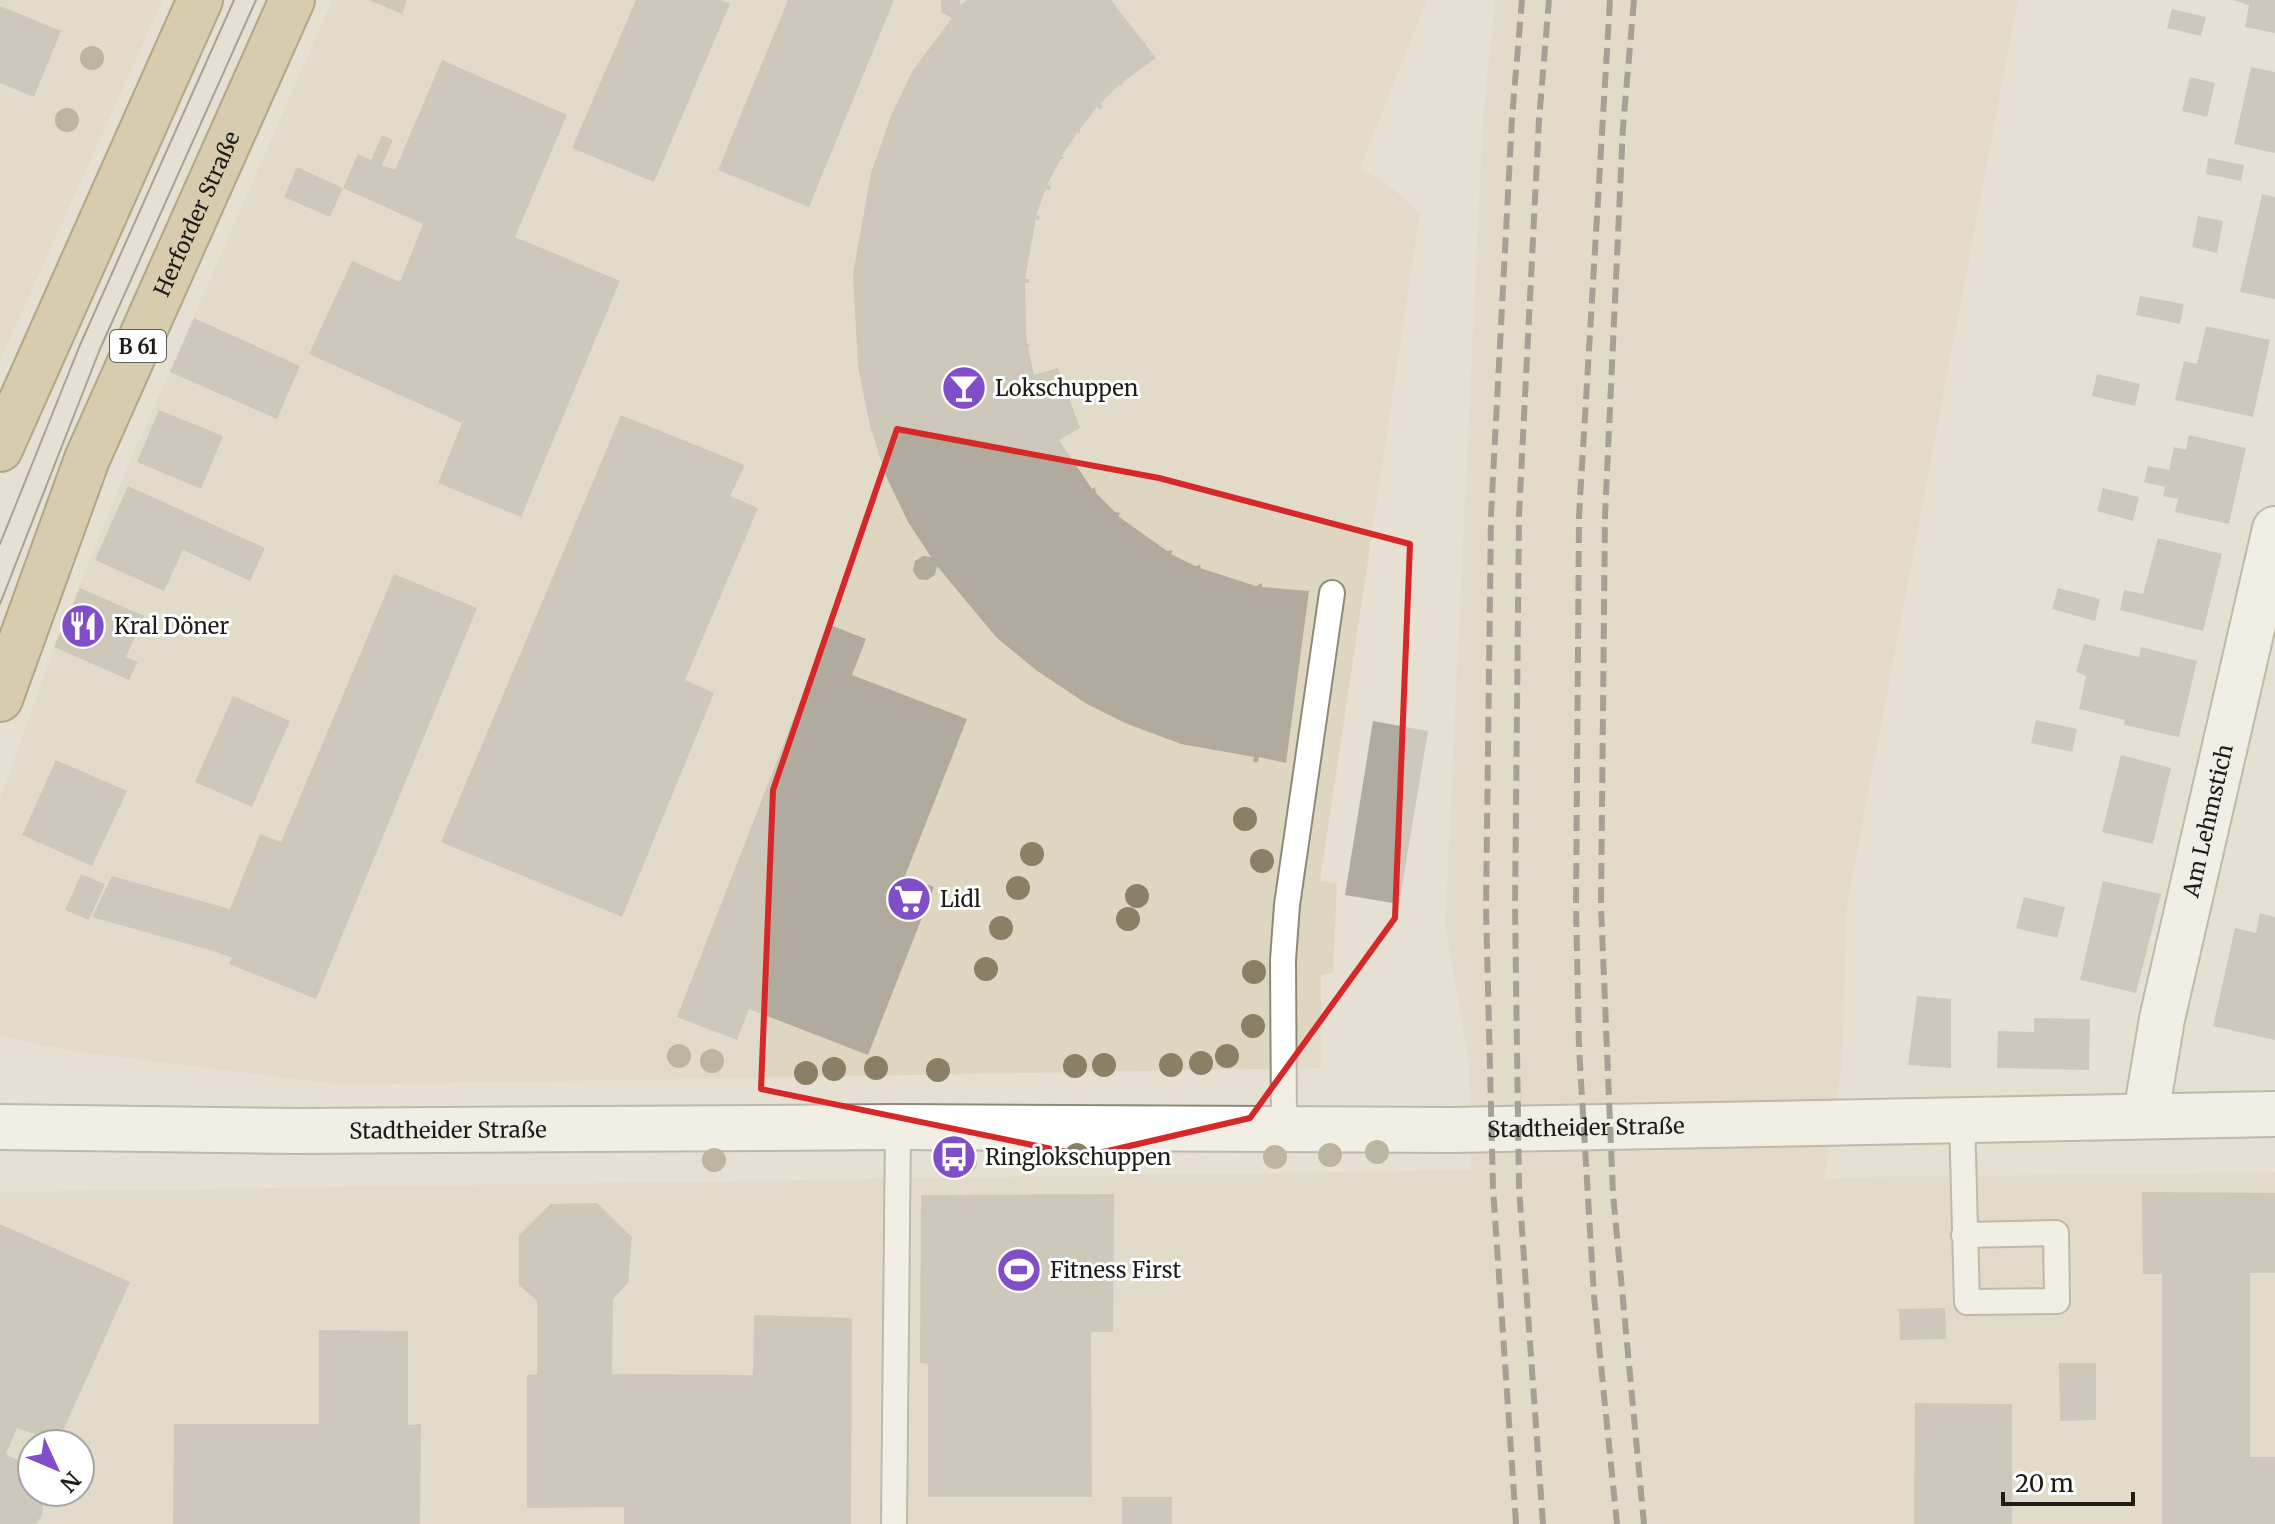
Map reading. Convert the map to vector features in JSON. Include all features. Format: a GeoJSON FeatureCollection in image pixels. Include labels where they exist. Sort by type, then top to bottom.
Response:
{"type":"FeatureCollection","features":[{"type":"Feature","properties":{"kind":"main road"},"geometry":{"type":"LineString","coordinates":[[0,449],[200,0]]}},
{"type":"Feature","properties":{"kind":"main road","name":"Herforder Straße"},"geometry":{"type":"LineString","coordinates":[[0,699],[87,459],[292,0]]}},
{"type":"Feature","properties":{"kind":"street","name":"Am Lehmstich"},"geometry":{"type":"LineString","coordinates":[[2146,1114],[2162,1019],[2275,529]]}},
{"type":"Feature","properties":{"kind":"street","name":"Stadtheider Straße"},"geometry":{"type":"LineString","coordinates":[[0,1127],[297,1131],[898,1127],[1453,1130],[2146,1114],[2275,1114]]}},
{"type":"Feature","properties":{"kind":"lane"},"geometry":{"type":"LineString","coordinates":[[1284,1129],[1283,960],[1287,905],[1332,593]]}},
{"type":"Feature","properties":{"kind":"lane"},"geometry":{"type":"LineString","coordinates":[[1962,1118],[1964,1235],[1967,1302],[2057,1301],[2056,1233],[1964,1235]]}},
{"type":"Feature","properties":{"kind":"lane"},"geometry":{"type":"LineString","coordinates":[[894,1524],[898,1127]]}},
{"type":"Feature","properties":{"kind":"highlighted area"},"geometry":{"type":"Polygon","coordinates":[[[897,429],[1159,478],[1410,544],[1395,918],[1250,1118],[1086,1156],[761,1089],[773,790],[897,429]]]}},
{"type":"Feature","properties":{"kind":"shaded area"},"geometry":{"type":"Polygon","coordinates":[[[0,0],[163,0],[0,361],[0,0]]]}},
{"type":"Feature","properties":{"kind":"shaded area"},"geometry":{"type":"Polygon","coordinates":[[[332,0],[1427,0],[1360,169],[1384,181],[1420,213],[1320,881],[1337,883],[1333,973],[1321,975],[1321,1068],[342,1085],[72,1051],[0,1036],[0,799],[54,647],[121,482],[332,0]]]}},
{"type":"Feature","properties":{"kind":"shaded area"},"geometry":{"type":"Polygon","coordinates":[[[1495,0],[2018,0],[1847,906],[1842,1067],[1824,1180],[2275,1172],[2275,1524],[0,1524],[0,1192],[1471,1170],[1469,1063],[1445,925],[1483,116],[1495,0]]]}},
{"type":"Feature","properties":{"kind":"building"},"geometry":{"type":"Polygon","coordinates":[[[369,0],[407,0],[402,14],[369,0]]]}},
{"type":"Feature","properties":{"kind":"building"},"geometry":{"type":"Polygon","coordinates":[[[636,0],[721,0],[730,4],[654,182],[572,148],[636,0]]]}},
{"type":"Feature","properties":{"kind":"building"},"geometry":{"type":"Polygon","coordinates":[[[788,0],[894,0],[809,207],[718,170],[788,0]]]}},
{"type":"Feature","properties":{"kind":"building","name":"Lokschuppen"},"geometry":{"type":"Polygon","coordinates":[[[941,0],[959,0],[961,5],[966,0],[1111,0],[1156,58],[1123,82],[1122,87],[1120,84],[1100,104],[1103,107],[1100,110],[1097,107],[1069,145],[1062,156],[1065,158],[1060,160],[1047,185],[1051,186],[1050,190],[1046,189],[1036,215],[1040,216],[1039,221],[1036,219],[1025,279],[1029,279],[1029,283],[1025,283],[1027,343],[1031,346],[1028,347],[1034,375],[1058,368],[1080,428],[1059,440],[1092,489],[1095,487],[1096,493],[1115,512],[1120,513],[1118,516],[1167,551],[1173,550],[1171,554],[1195,566],[1201,565],[1200,568],[1256,586],[1262,583],[1262,587],[1309,591],[1286,763],[1259,757],[1258,762],[1253,762],[1254,757],[1181,744],[1125,723],[1087,704],[1036,670],[996,637],[937,566],[935,575],[927,580],[918,579],[913,571],[915,561],[923,556],[931,557],[908,522],[886,476],[870,426],[858,367],[853,274],[871,173],[891,116],[913,70],[952,18],[941,12],[941,0]]]}},
{"type":"Feature","properties":{"kind":"building"},"geometry":{"type":"Polygon","coordinates":[[[2232,0],[2275,0],[2275,33],[2245,27],[2249,5],[2232,0]]]}},
{"type":"Feature","properties":{"kind":"building"},"geometry":{"type":"Polygon","coordinates":[[[0,6],[61,31],[34,97],[0,83],[0,6]]]}},
{"type":"Feature","properties":{"kind":"building"},"geometry":{"type":"Polygon","coordinates":[[[2172,9],[2206,17],[2201,36],[2167,28],[2172,9]]]}},
{"type":"Feature","properties":{"kind":"building"},"geometry":{"type":"Polygon","coordinates":[[[442,60],[567,115],[515,237],[620,281],[521,517],[438,483],[462,423],[309,354],[352,261],[400,282],[423,224],[343,188],[358,154],[371,160],[382,135],[393,140],[382,165],[395,170],[442,60]]]}},
{"type":"Feature","properties":{"kind":"building"},"geometry":{"type":"Polygon","coordinates":[[[2251,67],[2275,72],[2275,153],[2234,144],[2251,67]]]}},
{"type":"Feature","properties":{"kind":"building"},"geometry":{"type":"Polygon","coordinates":[[[2190,77],[2215,83],[2207,117],[2182,111],[2190,77]]]}},
{"type":"Feature","properties":{"kind":"building"},"geometry":{"type":"Polygon","coordinates":[[[2208,158],[2244,165],[2241,181],[2206,174],[2208,158]]]}},
{"type":"Feature","properties":{"kind":"building"},"geometry":{"type":"Polygon","coordinates":[[[297,167],[343,188],[330,217],[284,197],[297,167]]]}},
{"type":"Feature","properties":{"kind":"building"},"geometry":{"type":"Polygon","coordinates":[[[2262,194],[2275,197],[2275,299],[2240,292],[2262,194]]]}},
{"type":"Feature","properties":{"kind":"building"},"geometry":{"type":"Polygon","coordinates":[[[2198,216],[2223,221],[2217,253],[2192,247],[2198,216]]]}},
{"type":"Feature","properties":{"kind":"building"},"geometry":{"type":"Polygon","coordinates":[[[2140,296],[2184,304],[2180,324],[2136,315],[2140,296]]]}},
{"type":"Feature","properties":{"kind":"building"},"geometry":{"type":"Polygon","coordinates":[[[194,318],[300,366],[277,419],[170,372],[194,318]]]}},
{"type":"Feature","properties":{"kind":"building"},"geometry":{"type":"Polygon","coordinates":[[[2206,326],[2270,340],[2253,417],[2175,400],[2184,361],[2197,364],[2206,326]]]}},
{"type":"Feature","properties":{"kind":"building"},"geometry":{"type":"Polygon","coordinates":[[[2097,374],[2140,384],[2135,406],[2092,396],[2097,374]]]}},
{"type":"Feature","properties":{"kind":"building"},"geometry":{"type":"Polygon","coordinates":[[[159,410],[223,436],[201,489],[137,462],[159,410]]]}},
{"type":"Feature","properties":{"kind":"building"},"geometry":{"type":"Polygon","coordinates":[[[621,415],[745,465],[730,496],[758,508],[685,680],[714,693],[622,917],[441,842],[621,415]]]}},
{"type":"Feature","properties":{"kind":"building"},"geometry":{"type":"Polygon","coordinates":[[[2189,435],[2246,448],[2229,524],[2175,512],[2178,499],[2163,496],[2165,487],[2144,482],[2148,466],[2169,470],[2174,447],[2186,450],[2189,435]]]}},
{"type":"Feature","properties":{"kind":"building"},"geometry":{"type":"Polygon","coordinates":[[[128,486],[265,548],[250,581],[183,550],[164,591],[95,560],[128,486]]]}},
{"type":"Feature","properties":{"kind":"building"},"geometry":{"type":"Polygon","coordinates":[[[2103,488],[2139,497],[2133,521],[2097,511],[2103,488]]]}},
{"type":"Feature","properties":{"kind":"building"},"geometry":{"type":"Polygon","coordinates":[[[2158,538],[2222,554],[2203,631],[2120,610],[2124,590],[2143,594],[2158,538]]]}},
{"type":"Feature","properties":{"kind":"building"},"geometry":{"type":"Polygon","coordinates":[[[394,574],[477,608],[316,999],[229,964],[232,958],[213,951],[92,917],[112,876],[230,909],[260,834],[281,842],[394,574]]]}},
{"type":"Feature","properties":{"kind":"building"},"geometry":{"type":"Polygon","coordinates":[[[80,588],[144,616],[126,657],[138,662],[129,680],[54,647],[80,588]]]}},
{"type":"Feature","properties":{"kind":"building"},"geometry":{"type":"Polygon","coordinates":[[[2058,588],[2100,599],[2095,621],[2052,609],[2058,588]]]}},
{"type":"Feature","properties":{"kind":"building"},"geometry":{"type":"Polygon","coordinates":[[[830,625],[866,639],[852,675],[967,719],[905,876],[934,887],[868,1055],[749,1009],[737,1040],[677,1017],[830,625]]]}},
{"type":"Feature","properties":{"kind":"building"},"geometry":{"type":"Polygon","coordinates":[[[2084,644],[2139,657],[2141,647],[2197,661],[2179,737],[2124,725],[2125,720],[2079,709],[2086,676],[2076,672],[2084,644]]]}},
{"type":"Feature","properties":{"kind":"building"},"geometry":{"type":"Polygon","coordinates":[[[233,696],[290,721],[252,807],[195,782],[233,696]]]}},
{"type":"Feature","properties":{"kind":"building"},"geometry":{"type":"Polygon","coordinates":[[[2036,720],[2077,729],[2072,752],[2031,743],[2036,720]]]}},
{"type":"Feature","properties":{"kind":"building"},"geometry":{"type":"Polygon","coordinates":[[[1373,721],[1428,731],[1399,904],[1345,895],[1373,721]]]}},
{"type":"Feature","properties":{"kind":"building"},"geometry":{"type":"Polygon","coordinates":[[[2121,755],[2171,768],[2153,844],[2102,832],[2121,755]]]}},
{"type":"Feature","properties":{"kind":"building"},"geometry":{"type":"Polygon","coordinates":[[[56,760],[127,791],[92,866],[22,835],[56,760]]]}},
{"type":"Feature","properties":{"kind":"building"},"geometry":{"type":"Polygon","coordinates":[[[81,874],[105,884],[89,920],[65,910],[81,874]]]}},
{"type":"Feature","properties":{"kind":"building"},"geometry":{"type":"Polygon","coordinates":[[[2103,881],[2161,894],[2136,993],[2080,980],[2103,881]]]}},
{"type":"Feature","properties":{"kind":"building"},"geometry":{"type":"Polygon","coordinates":[[[2024,897],[2065,907],[2057,938],[2016,928],[2024,897]]]}},
{"type":"Feature","properties":{"kind":"building"},"geometry":{"type":"Polygon","coordinates":[[[2260,913],[2275,917],[2275,1040],[2213,1026],[2235,928],[2256,933],[2260,913]]]}},
{"type":"Feature","properties":{"kind":"building"},"geometry":{"type":"Polygon","coordinates":[[[1917,996],[1951,999],[1951,1068],[1908,1065],[1917,996]]]}},
{"type":"Feature","properties":{"kind":"building"},"geometry":{"type":"Polygon","coordinates":[[[2034,1018],[2090,1019],[2089,1070],[1997,1068],[1998,1031],[2034,1032],[2034,1018]]]}},
{"type":"Feature","properties":{"kind":"building"},"geometry":{"type":"Polygon","coordinates":[[[2142,1192],[2275,1193],[2275,1273],[2250,1273],[2250,1457],[2275,1457],[2275,1524],[2162,1524],[2162,1274],[2143,1274],[2142,1192]]]}},
{"type":"Feature","properties":{"kind":"building"},"geometry":{"type":"Polygon","coordinates":[[[1114,1194],[1113,1332],[1091,1332],[1092,1497],[928,1497],[928,1364],[920,1363],[921,1195],[1114,1194]]]}},
{"type":"Feature","properties":{"kind":"building"},"geometry":{"type":"Polygon","coordinates":[[[597,1203],[632,1237],[628,1283],[613,1299],[612,1374],[753,1375],[754,1315],[852,1318],[851,1524],[624,1524],[624,1507],[527,1508],[527,1375],[537,1374],[537,1301],[519,1285],[519,1235],[551,1204],[597,1203]]]}},
{"type":"Feature","properties":{"kind":"building"},"geometry":{"type":"Polygon","coordinates":[[[0,1224],[130,1282],[64,1428],[16,1428],[6,1454],[16,1459],[16,1508],[43,1508],[42,1515],[36,1524],[0,1524],[0,1224]]]}},
{"type":"Feature","properties":{"kind":"building"},"geometry":{"type":"Polygon","coordinates":[[[1945,1308],[1946,1339],[1900,1340],[1899,1309],[1945,1308]]]}},
{"type":"Feature","properties":{"kind":"building"},"geometry":{"type":"Polygon","coordinates":[[[319,1330],[408,1331],[408,1425],[421,1424],[420,1524],[173,1524],[174,1424],[319,1424],[319,1330]]]}},
{"type":"Feature","properties":{"kind":"building"},"geometry":{"type":"Polygon","coordinates":[[[2059,1363],[2096,1363],[2096,1420],[2060,1421],[2059,1363]]]}},
{"type":"Feature","properties":{"kind":"building"},"geometry":{"type":"Polygon","coordinates":[[[1915,1403],[2012,1404],[2012,1524],[1914,1524],[1915,1403]]]}},
{"type":"Feature","properties":{"kind":"building"},"geometry":{"type":"Polygon","coordinates":[[[1122,1497],[1172,1497],[1172,1524],[1122,1524],[1122,1497]]]}},
{"type":"Feature","properties":{"kind":"tram line"},"geometry":{"type":"LineString","coordinates":[[0,544],[80,345],[234,0]]}},
{"type":"Feature","properties":{"kind":"tram line"},"geometry":{"type":"LineString","coordinates":[[0,604],[100,349],[256,0]]}},
{"type":"Feature","properties":{"kind":"railway"},"geometry":{"type":"LineString","coordinates":[[1516,1524],[1493,1188],[1486,908],[1491,515],[1512,118],[1522,0]]}},
{"type":"Feature","properties":{"kind":"railway"},"geometry":{"type":"LineString","coordinates":[[1543,1524],[1519,1188],[1515,907],[1519,515],[1539,120],[1549,0]]}},
{"type":"Feature","properties":{"kind":"railway"},"geometry":{"type":"LineString","coordinates":[[1610,0],[1579,516],[1576,906],[1579,1048],[1594,1296],[1617,1524]]}},
{"type":"Feature","properties":{"kind":"railway"},"geometry":{"type":"LineString","coordinates":[[1634,0],[1623,127],[1605,516],[1601,906],[1613,1194],[1644,1524]]}},
{"type":"Feature","properties":{"kind":"place","name":"Lokschuppen"},"geometry":{"type":"Point","coordinates":[964,388]}},
{"type":"Feature","properties":{"kind":"place","name":"Kral Döner"},"geometry":{"type":"Point","coordinates":[83,626]}},
{"type":"Feature","properties":{"kind":"place","name":"Lidl"},"geometry":{"type":"Point","coordinates":[909,899]}},
{"type":"Feature","properties":{"kind":"place","name":"Ringlokschuppen"},"geometry":{"type":"Point","coordinates":[954,1157]}},
{"type":"Feature","properties":{"kind":"place","name":"Fitness First"},"geometry":{"type":"Point","coordinates":[1019,1270]}}]}
